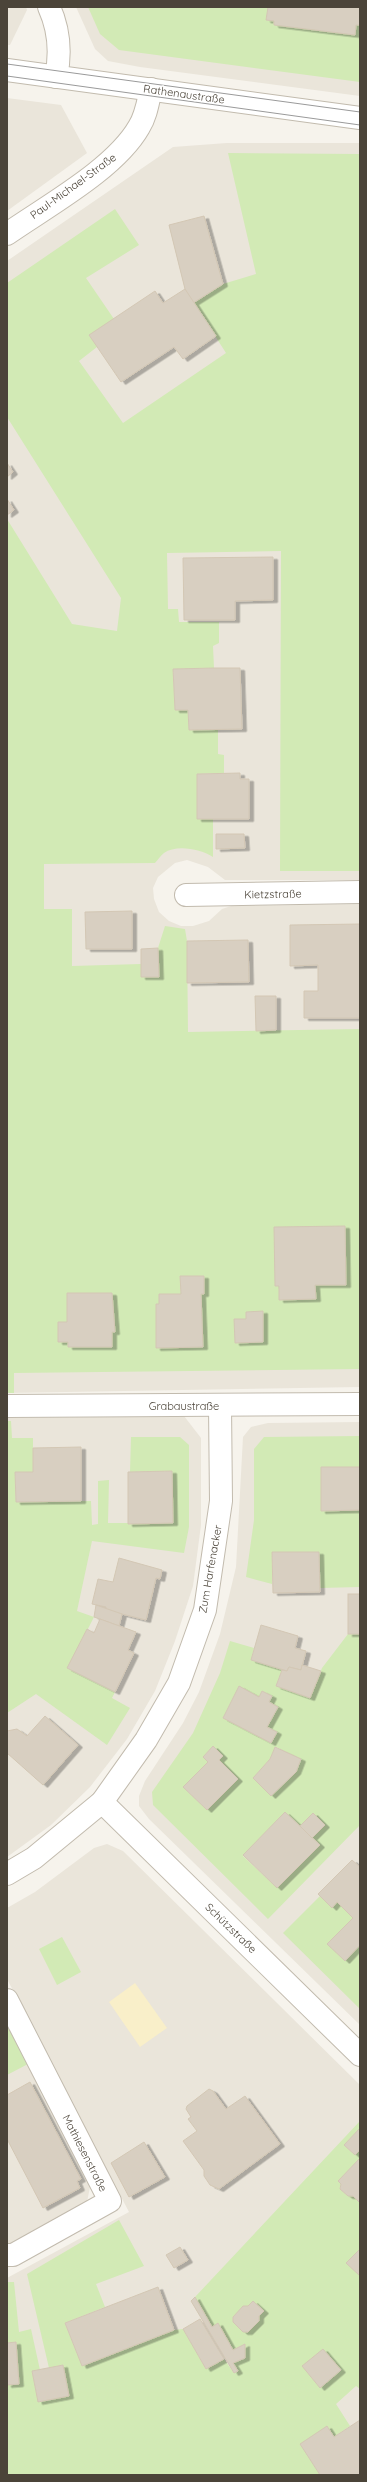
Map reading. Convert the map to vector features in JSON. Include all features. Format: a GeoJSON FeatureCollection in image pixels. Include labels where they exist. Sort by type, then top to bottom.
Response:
{"type":"FeatureCollection","features":[{"type":"Feature","properties":{"kind":"street"},"geometry":{"type":"LineString","coordinates":[[49,7],[54,19],[59,42],[56,77]]}},
{"type":"Feature","properties":{"kind":"street","name":"Rathenaustraße"},"geometry":{"type":"LineString","coordinates":[[7,70],[360,118]]}},
{"type":"Feature","properties":{"kind":"street","name":"Paul-Michael-Straße"},"geometry":{"type":"LineString","coordinates":[[7,234],[109,163],[126,146],[140,126],[147,108],[151,90]]}},
{"type":"Feature","properties":{"kind":"street","name":"Kietzstraße"},"geometry":{"type":"LineString","coordinates":[[186,895],[360,892]]}},
{"type":"Feature","properties":{"kind":"street","name":"Grabaustraße"},"geometry":{"type":"LineString","coordinates":[[7,1406],[220,1406],[360,1404]]}},
{"type":"Feature","properties":{"kind":"street","name":"Zum Harfenacker"},"geometry":{"type":"LineString","coordinates":[[7,1874],[34,1858],[102,1802],[146,1740],[179,1682],[204,1610],[221,1501],[220,1406]]}},
{"type":"Feature","properties":{"kind":"street","name":"Schützstraße"},"geometry":{"type":"LineString","coordinates":[[102,1802],[360,2054]]}},
{"type":"Feature","properties":{"kind":"street","name":"Mathiesenstraße"},"geometry":{"type":"LineString","coordinates":[[7,2000],[110,2202],[13,2255],[7,2255]]}},
{"type":"Feature","properties":{"kind":"shaded area"},"geometry":{"type":"Polygon","coordinates":[[[7,7],[26,7],[27,10],[10,45],[7,45],[7,7]]]}},
{"type":"Feature","properties":{"kind":"shaded area"},"geometry":{"type":"Polygon","coordinates":[[[76,7],[360,7],[360,96],[140,67],[108,61],[95,49],[76,7]]]}},
{"type":"Feature","properties":{"kind":"shaded area"},"geometry":{"type":"Polygon","coordinates":[[[7,98],[61,105],[87,153],[7,211],[7,98]]]}},
{"type":"Feature","properties":{"kind":"shaded area"},"geometry":{"type":"Polygon","coordinates":[[[227,143],[360,143],[360,880],[225,880],[208,867],[187,860],[175,863],[158,877],[153,888],[154,899],[159,912],[169,921],[181,926],[193,926],[209,921],[222,909],[231,906],[360,904],[360,1387],[7,1393],[7,261],[173,147],[227,143]]]}},
{"type":"Feature","properties":{"kind":"shaded area"},"geometry":{"type":"Polygon","coordinates":[[[184,1416],[201,1438],[201,1525],[193,1586],[175,1641],[155,1691],[127,1739],[90,1787],[51,1825],[7,1857],[7,1418],[184,1416]]]}},
{"type":"Feature","properties":{"kind":"shaded area"},"geometry":{"type":"Polygon","coordinates":[[[360,1422],[360,2025],[149,1819],[139,1806],[139,1796],[145,1781],[183,1723],[199,1692],[220,1634],[236,1567],[243,1437],[251,1427],[268,1423],[360,1422]]]}},
{"type":"Feature","properties":{"kind":"shaded area"},"geometry":{"type":"Polygon","coordinates":[[[107,1844],[123,1851],[360,2085],[360,2475],[7,2475],[7,2278],[129,2212],[7,1979],[7,1908],[35,1892],[94,1848],[107,1844]]]}},
{"type":"Feature","properties":{"kind":"shaded area"},"geometry":{"type":"Polygon","coordinates":[[[7,2017],[91,2182],[87,2202],[7,2248],[7,2017]]]}},
{"type":"Feature","properties":{"kind":"green space"},"geometry":{"type":"Polygon","coordinates":[[[88,7],[360,7],[360,82],[119,50],[100,34],[88,7]]]}},
{"type":"Feature","properties":{"kind":"green space"},"geometry":{"type":"Polygon","coordinates":[[[228,153],[360,154],[360,871],[280,871],[281,551],[167,553],[168,609],[178,609],[179,622],[219,622],[219,643],[213,646],[214,668],[173,670],[175,710],[188,710],[189,730],[218,730],[218,754],[224,755],[224,773],[197,774],[197,819],[213,819],[213,857],[202,852],[182,848],[169,850],[161,855],[155,863],[44,864],[44,909],[72,909],[72,966],[141,964],[142,977],[159,977],[158,948],[165,926],[185,929],[187,941],[188,1032],[360,1029],[360,1369],[14,1373],[14,1393],[7,1393],[7,519],[72,624],[117,631],[121,598],[7,417],[7,283],[115,209],[139,245],[86,278],[114,319],[97,347],[79,361],[123,423],[226,353],[194,303],[223,284],[256,274],[228,153]],[[180,1276],[181,1294],[159,1294],[159,1304],[156,1304],[156,1347],[202,1347],[201,1294],[204,1293],[204,1276],[180,1276]],[[67,1293],[67,1322],[58,1322],[58,1342],[68,1342],[68,1347],[112,1347],[112,1332],[115,1331],[112,1293],[67,1293]]]}},
{"type":"Feature","properties":{"kind":"green space"},"geometry":{"type":"Polygon","coordinates":[[[7,1421],[11,1421],[12,1438],[33,1438],[33,1472],[15,1473],[16,1502],[91,1501],[92,1525],[98,1524],[98,1481],[109,1480],[108,1523],[173,1523],[172,1471],[130,1472],[131,1437],[180,1437],[189,1445],[189,1527],[184,1553],[92,1541],[77,1611],[94,1617],[68,1668],[115,1692],[112,1698],[130,1708],[107,1745],[36,1694],[7,1713],[7,1421]]]}},
{"type":"Feature","properties":{"kind":"green space"},"geometry":{"type":"Polygon","coordinates":[[[360,1436],[360,1467],[321,1468],[321,1511],[360,1510],[360,1587],[320,1588],[319,1552],[272,1553],[272,1584],[246,1577],[254,1520],[254,1449],[264,1437],[360,1436]]]}},
{"type":"Feature","properties":{"kind":"green space"},"geometry":{"type":"Polygon","coordinates":[[[348,1634],[360,1634],[360,1825],[268,1919],[153,1805],[152,1792],[193,1733],[220,1673],[230,1641],[254,1648],[251,1660],[282,1670],[276,1686],[310,1698],[322,1668],[348,1634]],[[239,1687],[223,1718],[271,1743],[277,1732],[267,1727],[278,1707],[269,1702],[272,1696],[262,1691],[259,1697],[239,1687]],[[213,1746],[203,1757],[208,1762],[183,1787],[207,1810],[238,1779],[219,1760],[223,1756],[213,1746]],[[276,1747],[270,1759],[253,1778],[271,1796],[296,1772],[301,1759],[276,1747]],[[285,1812],[243,1856],[277,1888],[320,1845],[312,1838],[325,1825],[313,1813],[300,1826],[285,1812]]]}},
{"type":"Feature","properties":{"kind":"green space"},"geometry":{"type":"Polygon","coordinates":[[[320,1896],[332,1907],[337,1902],[353,1918],[327,1944],[360,1945],[360,2009],[283,1933],[320,1896]]]}},
{"type":"Feature","properties":{"kind":"green space"},"geometry":{"type":"Polygon","coordinates":[[[62,1937],[81,1972],[57,1985],[39,1949],[62,1937]]]}},
{"type":"Feature","properties":{"kind":"green space"},"geometry":{"type":"Polygon","coordinates":[[[7,2024],[28,2064],[7,2075],[7,2024]]]}},
{"type":"Feature","properties":{"kind":"green space"},"geometry":{"type":"Polygon","coordinates":[[[360,2121],[360,2128],[344,2145],[355,2155],[360,2150],[360,2158],[338,2181],[341,2184],[340,2189],[348,2196],[353,2196],[360,2203],[360,2249],[347,2263],[360,2276],[360,2389],[356,2386],[336,2404],[350,2426],[334,2437],[327,2426],[320,2475],[7,2475],[7,2385],[19,2384],[16,2342],[7,2343],[7,2282],[14,2282],[19,2332],[31,2329],[40,2370],[32,2372],[39,2402],[69,2395],[63,2365],[49,2368],[27,2274],[119,2220],[144,2266],[96,2284],[105,2307],[65,2323],[82,2366],[174,2330],[183,2329],[206,2369],[224,2359],[234,2373],[238,2371],[233,2363],[245,2358],[245,2344],[233,2350],[218,2324],[212,2327],[195,2297],[360,2121]]]}},
{"type":"Feature","properties":{"kind":"sand"},"geometry":{"type":"Polygon","coordinates":[[[135,1983],[167,2028],[140,2047],[109,2002],[135,1983]]]}},
{"type":"Feature","properties":{"kind":"building"},"geometry":{"type":"Polygon","coordinates":[[[268,7],[360,7],[360,25],[356,25],[355,35],[274,25],[274,21],[266,20],[268,7]]]}},
{"type":"Feature","properties":{"kind":"building"},"geometry":{"type":"Polygon","coordinates":[[[204,216],[223,284],[193,303],[185,289],[169,225],[204,216]]]}},
{"type":"Feature","properties":{"kind":"building"},"geometry":{"type":"Polygon","coordinates":[[[185,289],[216,336],[183,359],[174,347],[121,382],[89,335],[155,291],[163,303],[185,289]]]}},
{"type":"Feature","properties":{"kind":"building"},"geometry":{"type":"Polygon","coordinates":[[[7,463],[13,472],[7,477],[7,463]]]}},
{"type":"Feature","properties":{"kind":"building"},"geometry":{"type":"Polygon","coordinates":[[[7,499],[14,510],[7,515],[7,499]]]}},
{"type":"Feature","properties":{"kind":"building"},"geometry":{"type":"Polygon","coordinates":[[[273,557],[273,600],[235,601],[235,620],[184,620],[183,558],[273,557]]]}},
{"type":"Feature","properties":{"kind":"building"},"geometry":{"type":"Polygon","coordinates":[[[240,668],[242,729],[189,730],[188,710],[175,710],[173,669],[240,668]]]}},
{"type":"Feature","properties":{"kind":"building"},"geometry":{"type":"Polygon","coordinates":[[[240,773],[240,779],[249,779],[249,819],[197,819],[197,774],[240,773]]]}},
{"type":"Feature","properties":{"kind":"building"},"geometry":{"type":"Polygon","coordinates":[[[216,834],[244,834],[245,848],[216,849],[216,834]]]}},
{"type":"Feature","properties":{"kind":"building"},"geometry":{"type":"Polygon","coordinates":[[[132,911],[132,949],[86,949],[85,912],[132,911]]]}},
{"type":"Feature","properties":{"kind":"building"},"geometry":{"type":"Polygon","coordinates":[[[360,924],[360,1018],[304,1018],[304,991],[318,991],[318,965],[290,966],[290,925],[360,924]]]}},
{"type":"Feature","properties":{"kind":"building"},"geometry":{"type":"Polygon","coordinates":[[[248,940],[249,982],[187,983],[187,941],[248,940]]]}},
{"type":"Feature","properties":{"kind":"building"},"geometry":{"type":"Polygon","coordinates":[[[158,948],[159,977],[141,977],[141,949],[158,948]]]}},
{"type":"Feature","properties":{"kind":"building"},"geometry":{"type":"Polygon","coordinates":[[[255,996],[276,996],[276,1030],[256,1031],[255,996]]]}},
{"type":"Feature","properties":{"kind":"building"},"geometry":{"type":"Polygon","coordinates":[[[345,1226],[346,1285],[315,1285],[316,1299],[279,1300],[279,1286],[275,1286],[274,1227],[345,1226]]]}},
{"type":"Feature","properties":{"kind":"building"},"geometry":{"type":"Polygon","coordinates":[[[180,1276],[204,1276],[204,1294],[201,1294],[203,1347],[156,1348],[156,1304],[159,1304],[159,1294],[181,1294],[180,1276]]]}},
{"type":"Feature","properties":{"kind":"building"},"geometry":{"type":"Polygon","coordinates":[[[67,1293],[112,1293],[115,1332],[112,1332],[112,1347],[68,1347],[68,1342],[58,1342],[58,1322],[67,1322],[67,1293]]]}},
{"type":"Feature","properties":{"kind":"building"},"geometry":{"type":"Polygon","coordinates":[[[263,1311],[263,1342],[235,1343],[234,1319],[246,1319],[246,1312],[263,1311]]]}},
{"type":"Feature","properties":{"kind":"building"},"geometry":{"type":"Polygon","coordinates":[[[81,1447],[81,1501],[16,1502],[15,1472],[33,1472],[33,1448],[81,1447]]]}},
{"type":"Feature","properties":{"kind":"building"},"geometry":{"type":"Polygon","coordinates":[[[321,1467],[360,1467],[360,1510],[321,1511],[321,1467]]]}},
{"type":"Feature","properties":{"kind":"building"},"geometry":{"type":"Polygon","coordinates":[[[172,1471],[173,1523],[128,1524],[128,1472],[172,1471]]]}},
{"type":"Feature","properties":{"kind":"building"},"geometry":{"type":"Polygon","coordinates":[[[272,1552],[319,1552],[320,1592],[273,1593],[272,1552]]]}},
{"type":"Feature","properties":{"kind":"building"},"geometry":{"type":"Polygon","coordinates":[[[119,1558],[162,1570],[160,1579],[156,1578],[146,1620],[106,1610],[106,1607],[92,1604],[98,1579],[113,1582],[119,1558]]]}},
{"type":"Feature","properties":{"kind":"building"},"geometry":{"type":"Polygon","coordinates":[[[348,1594],[360,1594],[360,1634],[348,1634],[348,1594]]]}},
{"type":"Feature","properties":{"kind":"building"},"geometry":{"type":"Polygon","coordinates":[[[96,1605],[122,1614],[119,1626],[94,1617],[96,1605]]]}},
{"type":"Feature","properties":{"kind":"building"},"geometry":{"type":"Polygon","coordinates":[[[100,1619],[136,1632],[128,1650],[134,1653],[115,1692],[67,1668],[87,1629],[94,1633],[100,1619]]]}},
{"type":"Feature","properties":{"kind":"building"},"geometry":{"type":"Polygon","coordinates":[[[261,1625],[298,1636],[295,1648],[306,1651],[301,1670],[289,1667],[287,1671],[251,1660],[261,1625]]]}},
{"type":"Feature","properties":{"kind":"building"},"geometry":{"type":"Polygon","coordinates":[[[302,1665],[321,1671],[310,1698],[276,1686],[282,1670],[287,1671],[289,1667],[301,1670],[302,1665]]]}},
{"type":"Feature","properties":{"kind":"building"},"geometry":{"type":"Polygon","coordinates":[[[239,1686],[259,1697],[262,1691],[272,1696],[269,1702],[278,1707],[267,1727],[277,1732],[271,1743],[223,1718],[239,1686]]]}},
{"type":"Feature","properties":{"kind":"building"},"geometry":{"type":"Polygon","coordinates":[[[45,1716],[78,1745],[43,1785],[7,1753],[7,1731],[17,1729],[27,1736],[45,1716]]]}},
{"type":"Feature","properties":{"kind":"building"},"geometry":{"type":"Polygon","coordinates":[[[213,1746],[223,1756],[219,1760],[238,1779],[207,1810],[183,1787],[208,1762],[203,1757],[213,1746]]]}},
{"type":"Feature","properties":{"kind":"building"},"geometry":{"type":"Polygon","coordinates":[[[275,1747],[301,1759],[296,1772],[271,1796],[253,1778],[270,1759],[275,1747]]]}},
{"type":"Feature","properties":{"kind":"building"},"geometry":{"type":"Polygon","coordinates":[[[285,1812],[320,1845],[277,1888],[243,1855],[285,1812]]]}},
{"type":"Feature","properties":{"kind":"building"},"geometry":{"type":"Polygon","coordinates":[[[313,1813],[325,1825],[312,1838],[300,1826],[313,1813]]]}},
{"type":"Feature","properties":{"kind":"building"},"geometry":{"type":"Polygon","coordinates":[[[352,1860],[360,1867],[360,1945],[345,1961],[327,1944],[353,1918],[337,1902],[332,1908],[318,1894],[352,1860]]]}},
{"type":"Feature","properties":{"kind":"building"},"geometry":{"type":"Polygon","coordinates":[[[30,2082],[81,2179],[77,2181],[80,2188],[43,2208],[7,2139],[7,2095],[30,2082]]]}},
{"type":"Feature","properties":{"kind":"building"},"geometry":{"type":"Polygon","coordinates":[[[209,2089],[213,2091],[226,2109],[245,2096],[280,2144],[219,2189],[210,2185],[204,2176],[204,2170],[183,2141],[197,2131],[188,2119],[191,2117],[186,2109],[187,2106],[209,2089]]]}},
{"type":"Feature","properties":{"kind":"building"},"geometry":{"type":"Polygon","coordinates":[[[360,2128],[360,2150],[355,2155],[344,2145],[360,2128]]]}},
{"type":"Feature","properties":{"kind":"building"},"geometry":{"type":"Polygon","coordinates":[[[144,2142],[165,2177],[129,2197],[111,2163],[144,2142]]]}},
{"type":"Feature","properties":{"kind":"building"},"geometry":{"type":"Polygon","coordinates":[[[360,2158],[360,2203],[353,2196],[348,2196],[340,2189],[341,2184],[338,2181],[360,2158]]]}},
{"type":"Feature","properties":{"kind":"building"},"geometry":{"type":"Polygon","coordinates":[[[180,2247],[188,2260],[174,2268],[166,2255],[180,2247]]]}},
{"type":"Feature","properties":{"kind":"building"},"geometry":{"type":"Polygon","coordinates":[[[360,2249],[360,2276],[346,2263],[360,2249]]]}},
{"type":"Feature","properties":{"kind":"building"},"geometry":{"type":"Polygon","coordinates":[[[158,2287],[174,2330],[82,2366],[65,2323],[158,2287]]]}},
{"type":"Feature","properties":{"kind":"building"},"geometry":{"type":"Polygon","coordinates":[[[195,2297],[212,2327],[218,2323],[233,2350],[245,2344],[245,2358],[233,2363],[238,2371],[234,2373],[191,2301],[195,2297]]]}},
{"type":"Feature","properties":{"kind":"building"},"geometry":{"type":"Polygon","coordinates":[[[253,2301],[264,2311],[259,2316],[259,2321],[248,2332],[243,2332],[233,2322],[233,2317],[243,2306],[248,2306],[253,2301]]]}},
{"type":"Feature","properties":{"kind":"building"},"geometry":{"type":"Polygon","coordinates":[[[200,2319],[224,2359],[206,2369],[183,2329],[200,2319]]]}},
{"type":"Feature","properties":{"kind":"building"},"geometry":{"type":"Polygon","coordinates":[[[16,2342],[19,2384],[7,2385],[7,2343],[16,2342]]]}},
{"type":"Feature","properties":{"kind":"building"},"geometry":{"type":"Polygon","coordinates":[[[323,2349],[341,2370],[320,2388],[302,2366],[323,2349]]]}},
{"type":"Feature","properties":{"kind":"building"},"geometry":{"type":"Polygon","coordinates":[[[63,2365],[69,2396],[38,2402],[32,2371],[63,2365]]]}},
{"type":"Feature","properties":{"kind":"building"},"geometry":{"type":"Polygon","coordinates":[[[360,2420],[360,2475],[320,2475],[300,2444],[327,2426],[334,2437],[360,2420]]]}},
{"type":"Feature","properties":{"kind":"tram line"},"geometry":{"type":"LineString","coordinates":[[7,64],[360,112]]}},
{"type":"Feature","properties":{"kind":"tram line"},"geometry":{"type":"LineString","coordinates":[[7,76],[360,125]]}}]}
